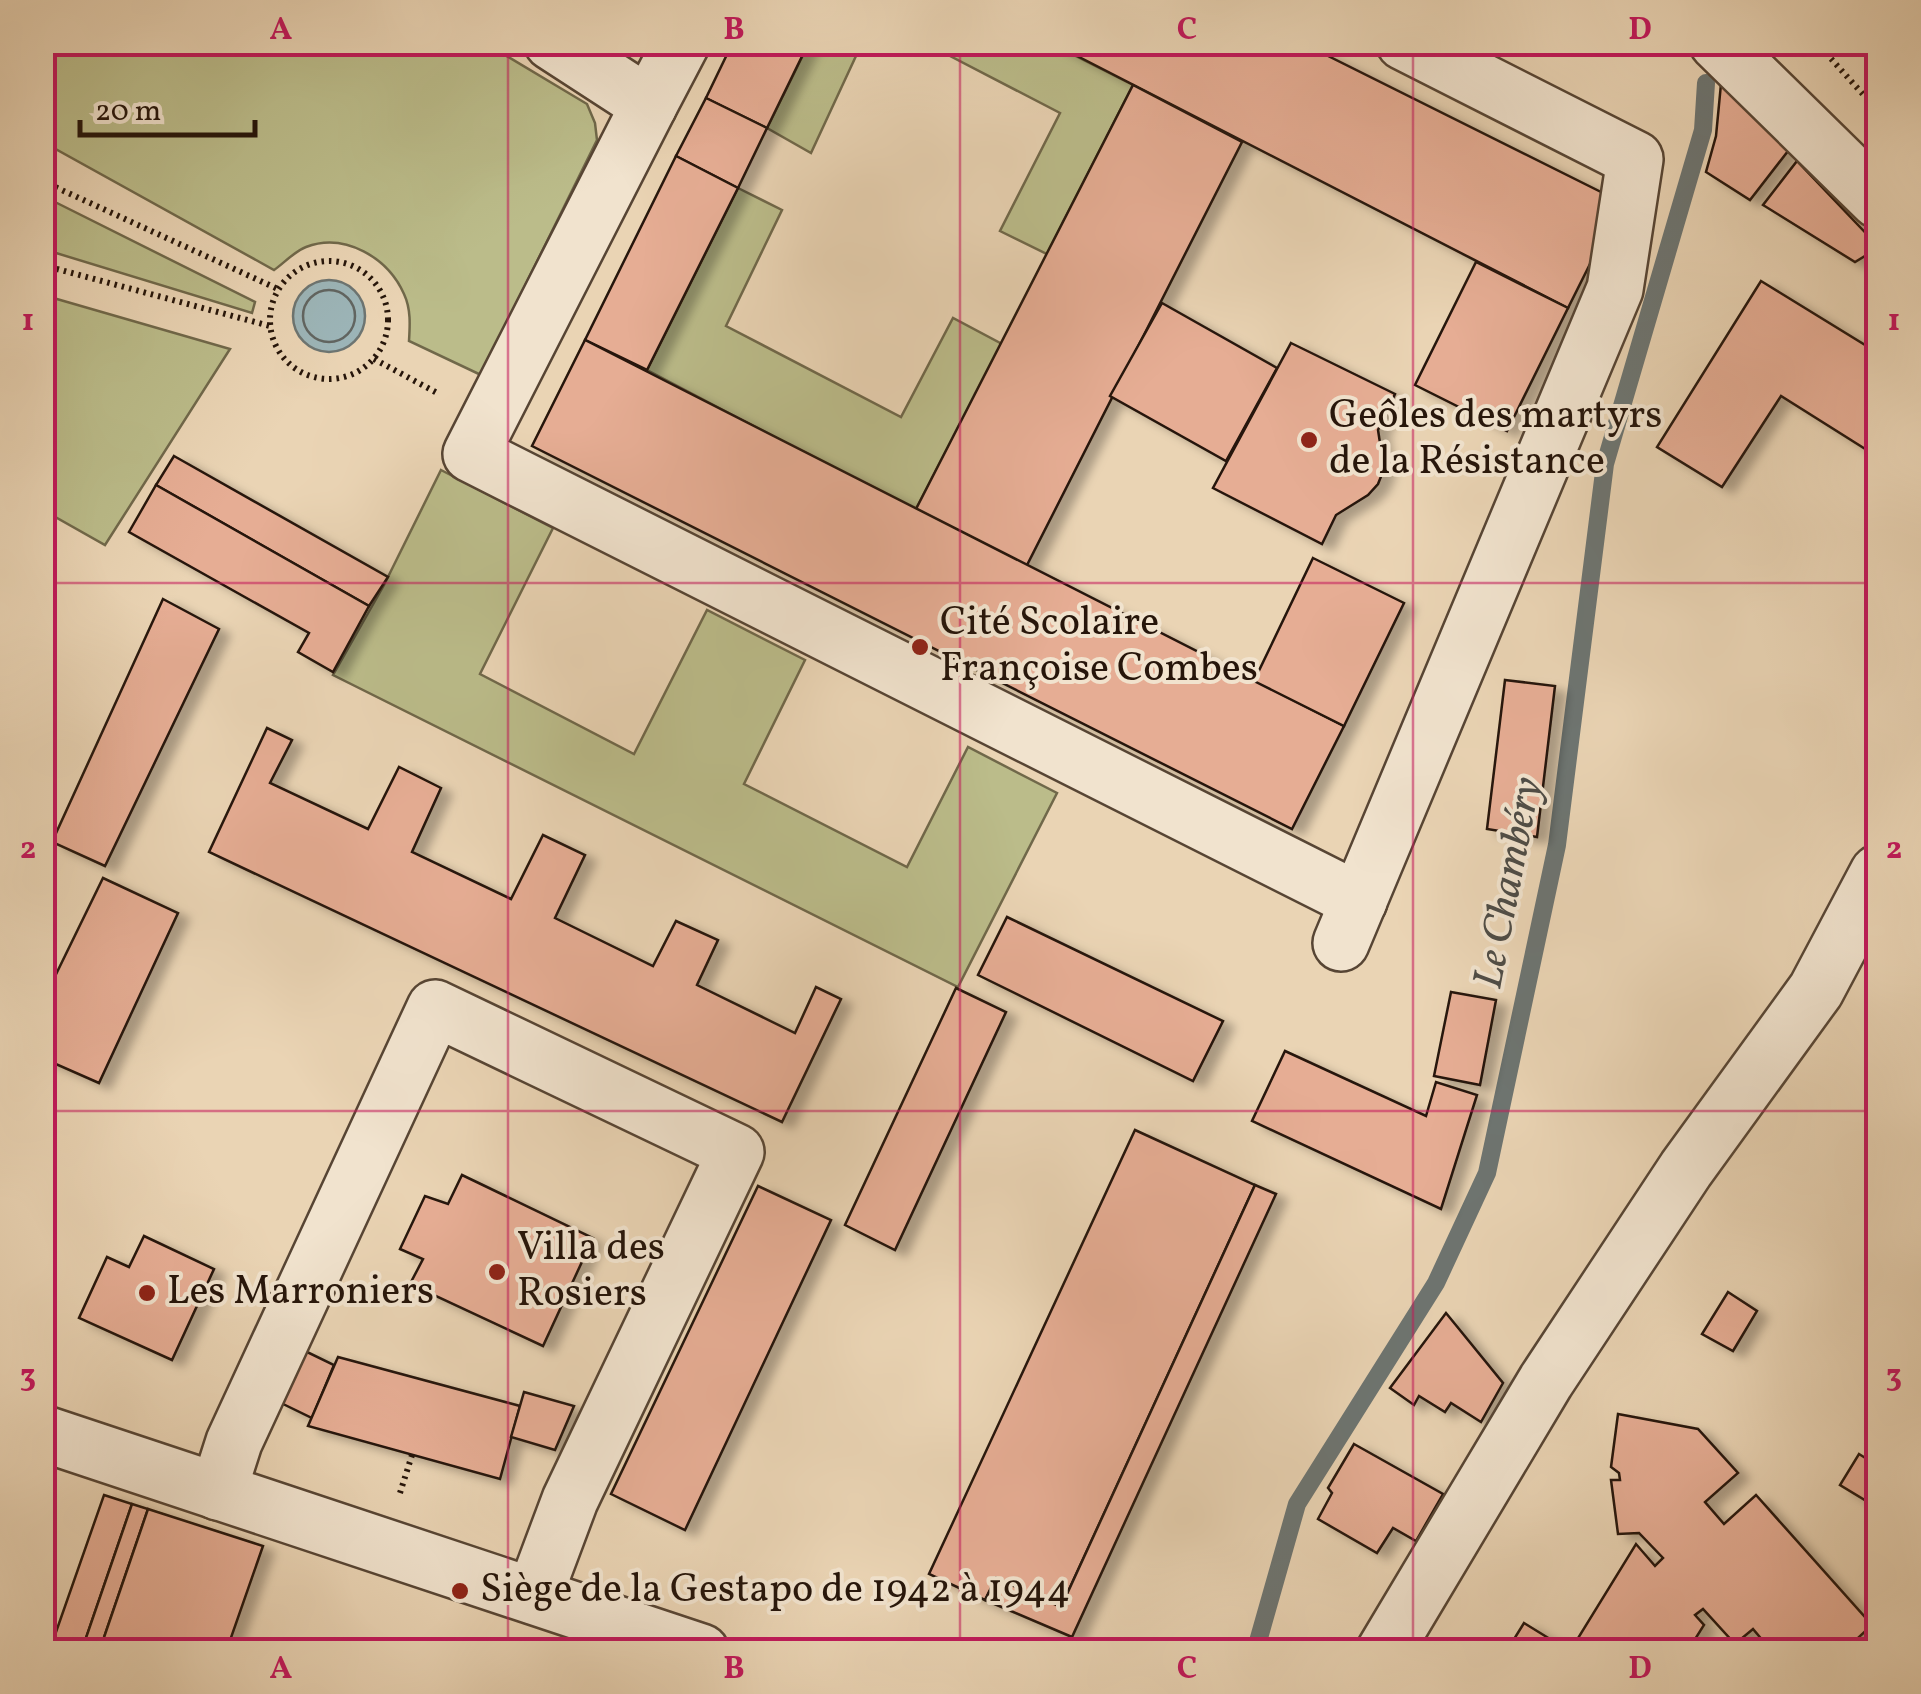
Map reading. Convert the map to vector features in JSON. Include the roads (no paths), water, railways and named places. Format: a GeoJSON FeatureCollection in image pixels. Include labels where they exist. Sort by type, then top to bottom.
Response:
{"type":"FeatureCollection","features":[{"type":"Feature","properties":{"kind":"street"},"geometry":{"type":"LineString","coordinates":[[552,42],[649,105]]}},
{"type":"Feature","properties":{"kind":"street"},"geometry":{"type":"LineString","coordinates":[[682,42],[471,454],[1350,922],[1615,289],[1635,159],[1404,42]]}},
{"type":"Feature","properties":{"kind":"street"},"geometry":{"type":"LineString","coordinates":[[1716,42],[1878,200]]}},
{"type":"Feature","properties":{"kind":"street"},"geometry":{"type":"LineString","coordinates":[[1384,1652],[1546,1380],[1686,1168],[1816,990],[1878,872]]}},
{"type":"Feature","properties":{"kind":"street"},"geometry":{"type":"LineString","coordinates":[[218,1492],[242,1425],[435,1008],[736,1152],[570,1500],[534,1596]]}},
{"type":"Feature","properties":{"kind":"street"},"geometry":{"type":"LineString","coordinates":[[42,1433],[701,1652]]}},
{"type":"Feature","properties":{"kind":"water"},"geometry":{"type":"Polygon","coordinates":[[[329,280],[343,282],[355,290],[363,302],[363,330],[355,342],[343,350],[329,352],[315,350],[303,342],[295,330],[293,316],[295,302],[303,290],[315,282],[329,280]]]}},
{"type":"Feature","properties":{"kind":"waterway","name":"Le Chambéry"},"geometry":{"type":"LineString","coordinates":[[1255,1652],[1297,1504],[1436,1283],[1487,1173],[1557,845],[1605,464],[1703,130],[1706,83]]}},
{"type":"Feature","properties":{"kind":"place","name":"Geôles des martyrs de la Résistance"},"geometry":{"type":"Point","coordinates":[1309,440]}},
{"type":"Feature","properties":{"kind":"place","name":"Cité Scolaire Françoise Combes"},"geometry":{"type":"Point","coordinates":[920,647]}},
{"type":"Feature","properties":{"kind":"place","name":"Villa des Rosiers"},"geometry":{"type":"Point","coordinates":[497,1272]}},
{"type":"Feature","properties":{"kind":"place","name":"Les Marroniers"},"geometry":{"type":"Point","coordinates":[147,1293]}},
{"type":"Feature","properties":{"kind":"place","name":"Siège de la Gestapo de 1942 à 1944"},"geometry":{"type":"Point","coordinates":[460,1591]}}]}
